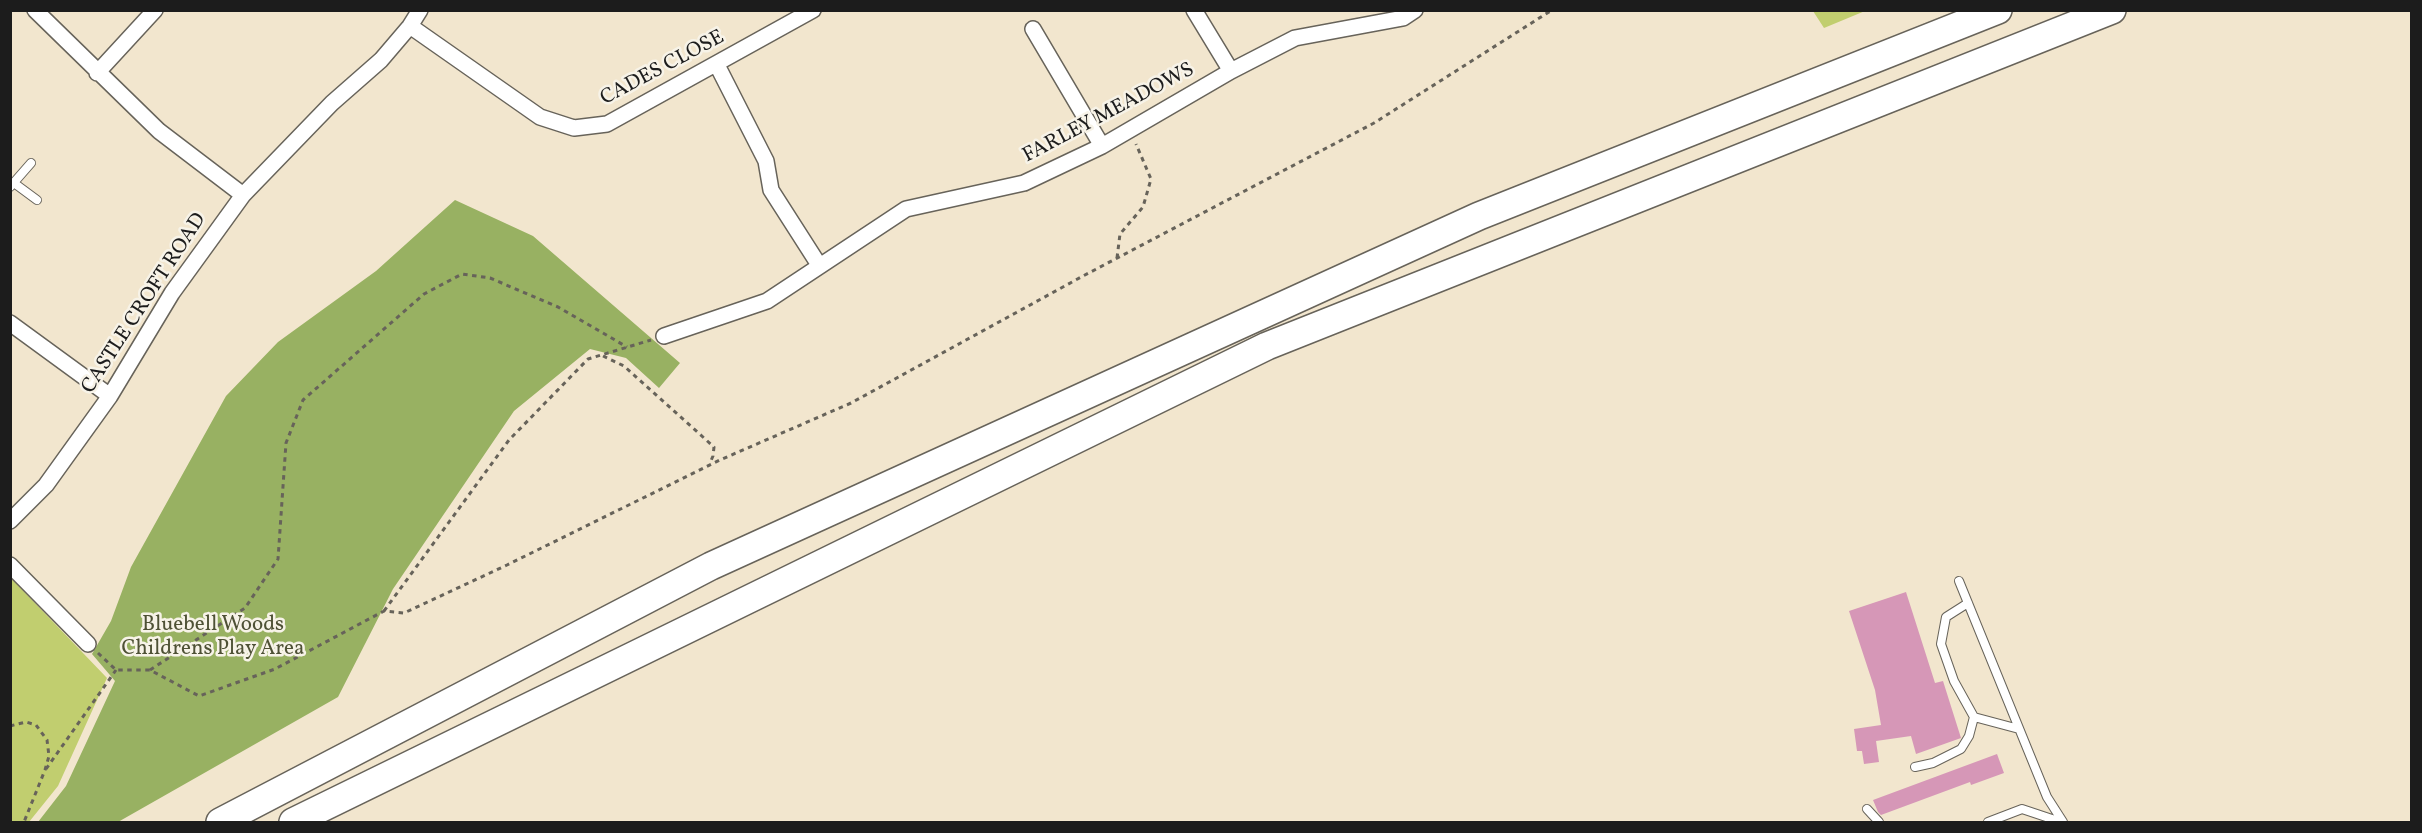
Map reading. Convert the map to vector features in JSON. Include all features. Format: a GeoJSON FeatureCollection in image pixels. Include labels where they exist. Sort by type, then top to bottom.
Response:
{"type":"FeatureCollection","features":[{"type":"Feature","properties":{"kind":"highway"},"geometry":{"type":"LineString","coordinates":[[220,822],[741,552],[1479,216],[1998,10]]}},
{"type":"Feature","properties":{"kind":"highway"},"geometry":{"type":"LineString","coordinates":[[293,822],[1267,346],[2112,10]]}},
{"type":"Feature","properties":{"kind":"street"},"geometry":{"type":"LineString","coordinates":[[34,10],[159,131],[243,195]]}},
{"type":"Feature","properties":{"kind":"street"},"geometry":{"type":"LineString","coordinates":[[97,73],[155,10]]}},
{"type":"Feature","properties":{"kind":"street","name":"CASTLE CROFT ROAD"},"geometry":{"type":"LineString","coordinates":[[10,521],[46,485],[110,396],[172,294],[243,195],[332,104],[381,60],[410,26],[420,10]]}},
{"type":"Feature","properties":{"kind":"street","name":"CADES CLOSE"},"geometry":{"type":"LineString","coordinates":[[410,26],[540,117],[574,128],[607,124],[813,10]]}},
{"type":"Feature","properties":{"kind":"street"},"geometry":{"type":"LineString","coordinates":[[1194,10],[1231,71]]}},
{"type":"Feature","properties":{"kind":"street","name":"FARLEY MEADOWS"},"geometry":{"type":"LineString","coordinates":[[664,336],[767,301],[906,209],[1024,183],[1102,146],[1231,71],[1295,38],[1366,17],[1403,18],[1415,10]]}},
{"type":"Feature","properties":{"kind":"street"},"geometry":{"type":"LineString","coordinates":[[1033,29],[1102,146]]}},
{"type":"Feature","properties":{"kind":"street"},"geometry":{"type":"LineString","coordinates":[[717,65],[766,161],[771,190],[819,265]]}},
{"type":"Feature","properties":{"kind":"street"},"geometry":{"type":"LineString","coordinates":[[10,323],[110,396]]}},
{"type":"Feature","properties":{"kind":"street"},"geometry":{"type":"LineString","coordinates":[[10,565],[88,644]]}},
{"type":"Feature","properties":{"kind":"lane"},"geometry":{"type":"LineString","coordinates":[[31,163],[12,185],[37,200]]}},
{"type":"Feature","properties":{"kind":"lane"},"geometry":{"type":"LineString","coordinates":[[1959,581],[2047,797],[2062,822]]}},
{"type":"Feature","properties":{"kind":"lane"},"geometry":{"type":"LineString","coordinates":[[1915,767],[1933,763],[1960,750],[1969,736],[1974,717],[1954,681],[1941,644],[1946,617],[1968,603]]}},
{"type":"Feature","properties":{"kind":"lane"},"geometry":{"type":"LineString","coordinates":[[1974,717],[2019,729]]}},
{"type":"Feature","properties":{"kind":"lane"},"geometry":{"type":"LineString","coordinates":[[1867,809],[1880,822]]}},
{"type":"Feature","properties":{"kind":"lane"},"geometry":{"type":"LineString","coordinates":[[1988,822],[2022,809],[2062,822]]}},
{"type":"Feature","properties":{"kind":"path"},"geometry":{"type":"LineString","coordinates":[[384,611],[404,613],[709,465],[851,403],[1117,258],[1374,123],[1552,10]]}},
{"type":"Feature","properties":{"kind":"path"},"geometry":{"type":"LineString","coordinates":[[1117,258],[1120,234],[1143,207],[1151,179],[1130,129]]}},
{"type":"Feature","properties":{"kind":"path"},"geometry":{"type":"LineString","coordinates":[[150,670],[245,608],[278,559],[286,443],[303,400],[424,294],[462,274],[490,278],[558,307],[627,347]]}},
{"type":"Feature","properties":{"kind":"path"},"geometry":{"type":"LineString","coordinates":[[88,644],[116,670],[150,670],[200,696],[275,669],[384,611],[509,440],[588,359],[664,336]]}},
{"type":"Feature","properties":{"kind":"path"},"geometry":{"type":"LineString","coordinates":[[601,356],[624,366],[714,447],[709,465]]}},
{"type":"Feature","properties":{"kind":"path"},"geometry":{"type":"LineString","coordinates":[[45,770],[116,670]]}},
{"type":"Feature","properties":{"kind":"path"},"geometry":{"type":"LineString","coordinates":[[10,726],[26,722],[36,725],[47,740],[49,756],[24,822]]}},
{"type":"Feature","properties":{"kind":"green space"},"geometry":{"type":"Polygon","coordinates":[[[1813,11],[1865,11],[1824,28],[1813,11]]]}},
{"type":"Feature","properties":{"kind":"green space","name":"Bluebell Woods Childrens Play Area"},"geometry":{"type":"Polygon","coordinates":[[[455,200],[533,236],[680,363],[659,388],[626,358],[590,349],[514,411],[393,589],[338,697],[118,822],[38,822],[66,786],[115,681],[92,654],[111,621],[131,567],[226,396],[278,342],[376,271],[455,200]]]}},
{"type":"Feature","properties":{"kind":"green space"},"geometry":{"type":"Polygon","coordinates":[[[10,577],[107,678],[58,786],[29,822],[11,822],[10,577]]]}},
{"type":"Feature","properties":{"kind":"building"},"geometry":{"type":"Polygon","coordinates":[[[1906,592],[1935,683],[1943,681],[1961,738],[1916,754],[1911,736],[1876,741],[1879,762],[1864,764],[1862,751],[1857,751],[1854,729],[1881,725],[1875,690],[1849,611],[1906,592]]]}},
{"type":"Feature","properties":{"kind":"building"},"geometry":{"type":"Polygon","coordinates":[[[1997,754],[2004,773],[1971,785],[1970,782],[1881,815],[1878,812],[1873,800],[1997,754]]]}}]}
